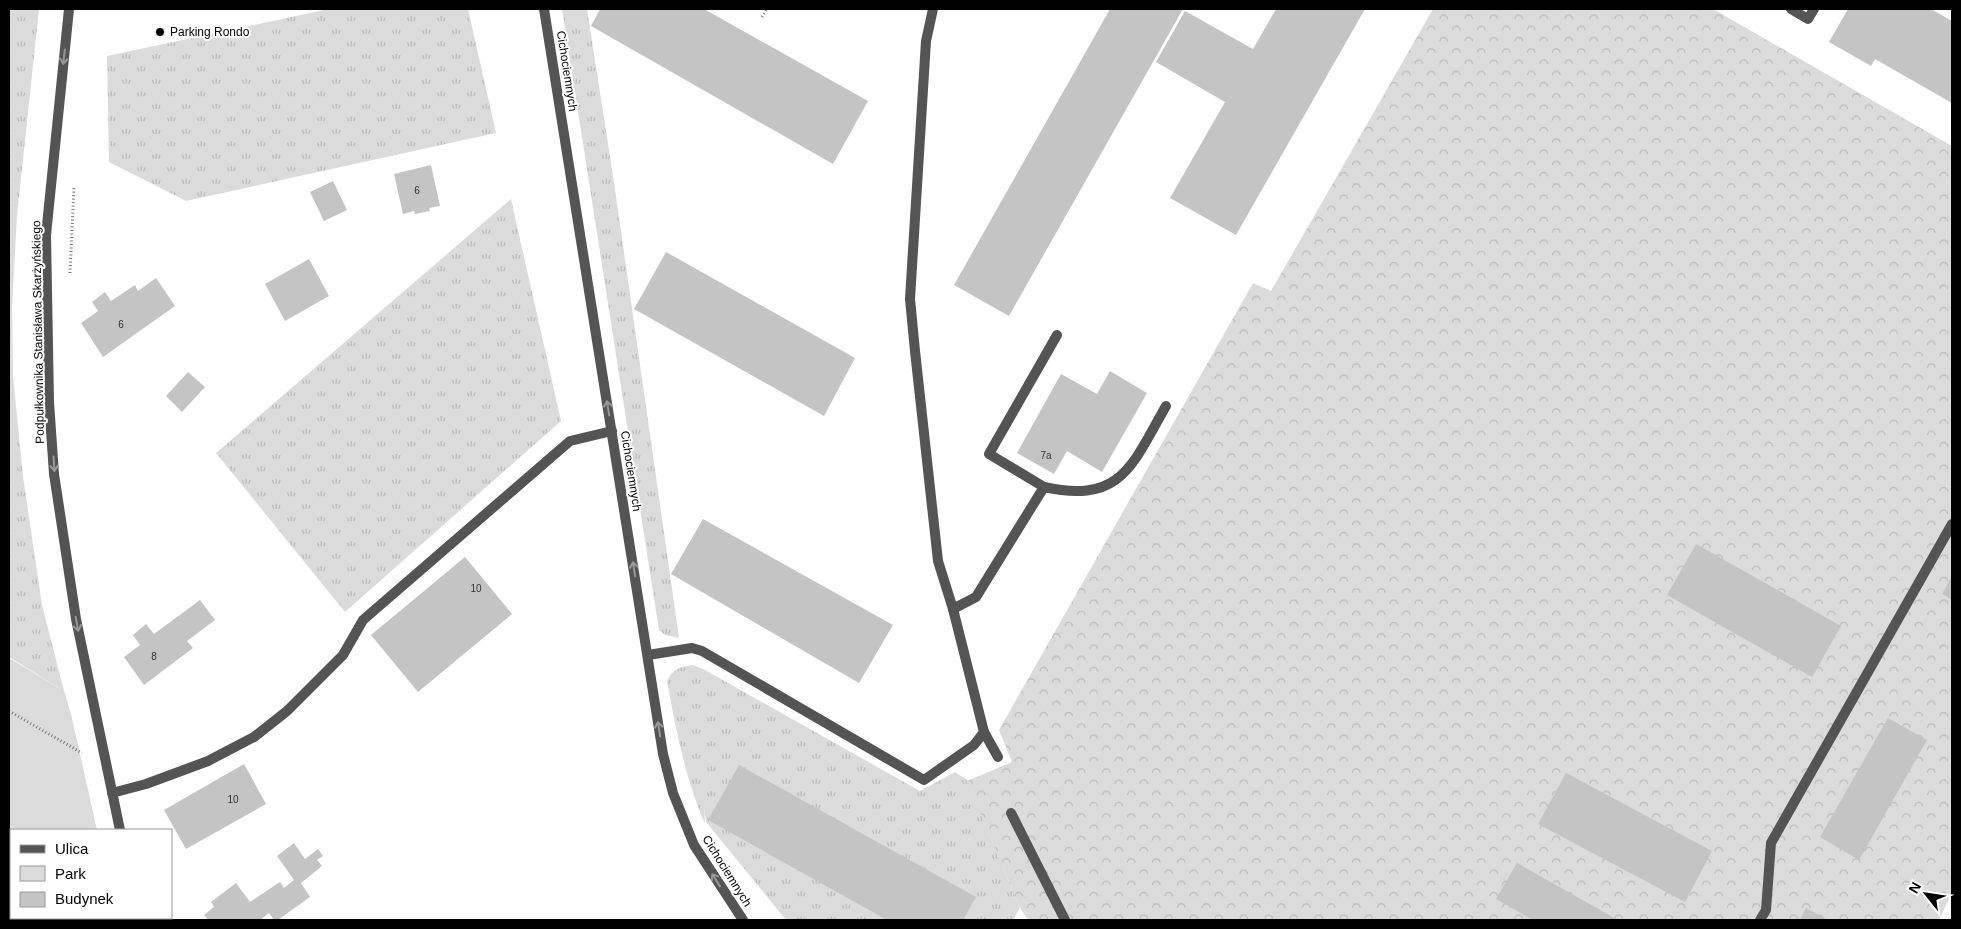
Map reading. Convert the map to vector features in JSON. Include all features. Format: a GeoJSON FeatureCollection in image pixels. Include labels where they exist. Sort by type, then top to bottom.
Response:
{"type":"FeatureCollection","features":[{"type":"Feature","properties":{"kind":"street","name":"Podpułkownika Stanisława Skarżyńskiego"},"geometry":{"type":"LineString","coordinates":[[69,9],[46,235],[49,402],[54,474],[76,619],[120,829]]}},
{"type":"Feature","properties":{"kind":"street","name":"Cichociemnych"},"geometry":{"type":"LineString","coordinates":[[544,9],[664,754],[674,793],[694,845],[743,920]]}},
{"type":"Feature","properties":{"kind":"street"},"geometry":{"type":"LineString","coordinates":[[933,9],[926,41],[910,299],[938,561],[953,608],[984,732],[998,756]]}},
{"type":"Feature","properties":{"kind":"street"},"geometry":{"type":"LineString","coordinates":[[1791,9],[1808,19],[1814,9]]}},
{"type":"Feature","properties":{"kind":"street"},"geometry":{"type":"LineString","coordinates":[[1057,335],[989,454],[1044,487],[1071,492],[1089,491],[1105,487],[1119,477],[1134,462],[1166,406]]}},
{"type":"Feature","properties":{"kind":"street"},"geometry":{"type":"LineString","coordinates":[[112,793],[146,784],[208,761],[254,737],[288,711],[343,655],[363,620],[570,441],[612,431]]}},
{"type":"Feature","properties":{"kind":"street"},"geometry":{"type":"LineString","coordinates":[[953,608],[976,597],[1044,487]]}},
{"type":"Feature","properties":{"kind":"street"},"geometry":{"type":"LineString","coordinates":[[1760,920],[1766,910],[1771,843],[1952,524]]}},
{"type":"Feature","properties":{"kind":"street"},"geometry":{"type":"LineString","coordinates":[[648,655],[692,648],[702,651],[924,780],[974,745],[984,732]]}},
{"type":"Feature","properties":{"kind":"street"},"geometry":{"type":"LineString","coordinates":[[1011,813],[1065,920]]}},
{"type":"Feature","properties":{"kind":"path"},"geometry":{"type":"LineString","coordinates":[[762,17],[767,9]]}},
{"type":"Feature","properties":{"kind":"path"},"geometry":{"type":"LineString","coordinates":[[69,280],[74,182]]}},
{"type":"Feature","properties":{"kind":"path"},"geometry":{"type":"LineString","coordinates":[[9,711],[86,755]]}},
{"type":"Feature","properties":{"kind":"green space"},"geometry":{"type":"Polygon","coordinates":[[[9,9],[39,9],[17,216],[12,307],[13,376],[23,476],[42,605],[64,691],[9,657],[9,9]]]}},
{"type":"Feature","properties":{"kind":"green space"},"geometry":{"type":"Polygon","coordinates":[[[329,9],[468,9],[496,133],[186,201],[109,162],[107,56],[329,9]]]}},
{"type":"Feature","properties":{"kind":"green space"},"geometry":{"type":"Polygon","coordinates":[[[562,9],[587,9],[615,189],[679,638],[665,635],[659,630],[562,9]]]}},
{"type":"Feature","properties":{"kind":"green space"},"geometry":{"type":"Polygon","coordinates":[[[1433,9],[1713,9],[1952,146],[1952,892],[1939,920],[1028,920],[1020,908],[967,781],[1012,762],[999,730],[1253,283],[1271,291],[1433,9]]]}},
{"type":"Feature","properties":{"kind":"green space"},"geometry":{"type":"Polygon","coordinates":[[[511,199],[561,421],[345,612],[216,453],[511,199]]]}},
{"type":"Feature","properties":{"kind":"green space"},"geometry":{"type":"Polygon","coordinates":[[[9,658],[64,691],[97,829],[10,829],[10,919],[117,920],[9,920],[9,658]]]}},
{"type":"Feature","properties":{"kind":"green space"},"geometry":{"type":"Polygon","coordinates":[[[693,665],[920,791],[955,772],[967,780],[1020,908],[1013,920],[786,920],[706,822],[704,807],[705,824],[698,807],[682,754],[667,681],[678,669],[693,665]]]}},
{"type":"Feature","properties":{"kind":"building"},"geometry":{"type":"Polygon","coordinates":[[[600,9],[704,9],[868,101],[833,164],[591,26],[600,9]]]}},
{"type":"Feature","properties":{"kind":"building"},"geometry":{"type":"Polygon","coordinates":[[[1110,9],[1183,9],[1009,316],[954,285],[1110,9]]]}},
{"type":"Feature","properties":{"kind":"building"},"geometry":{"type":"Polygon","coordinates":[[[1276,9],[1365,9],[1236,235],[1170,198],[1225,102],[1156,62],[1185,11],[1253,49],[1276,9]]]}},
{"type":"Feature","properties":{"kind":"building"},"geometry":{"type":"Polygon","coordinates":[[[1848,9],[1931,9],[1952,21],[1952,103],[1875,59],[1871,66],[1829,42],[1848,9]]]}},
{"type":"Feature","properties":{"kind":"building"},"geometry":{"type":"Polygon","coordinates":[[[431,165],[440,206],[429,208],[430,211],[415,214],[414,211],[403,214],[394,174],[431,165]]]}},
{"type":"Feature","properties":{"kind":"building"},"geometry":{"type":"Polygon","coordinates":[[[333,181],[347,210],[324,221],[310,192],[333,181]]]}},
{"type":"Feature","properties":{"kind":"building"},"geometry":{"type":"Polygon","coordinates":[[[666,252],[855,358],[824,416],[634,309],[666,252]]]}},
{"type":"Feature","properties":{"kind":"building"},"geometry":{"type":"Polygon","coordinates":[[[309,259],[329,296],[285,321],[265,284],[309,259]]]}},
{"type":"Feature","properties":{"kind":"building"},"geometry":{"type":"Polygon","coordinates":[[[156,278],[175,306],[103,357],[81,323],[98,311],[92,302],[105,292],[111,301],[135,285],[138,291],[156,278]]]}},
{"type":"Feature","properties":{"kind":"building"},"geometry":{"type":"Polygon","coordinates":[[[1110,371],[1147,393],[1102,472],[1067,451],[1054,474],[1017,453],[1061,374],[1097,394],[1110,371]]]}},
{"type":"Feature","properties":{"kind":"building"},"geometry":{"type":"Polygon","coordinates":[[[188,372],[205,387],[182,412],[166,396],[188,372]]]}},
{"type":"Feature","properties":{"kind":"building"},"geometry":{"type":"Polygon","coordinates":[[[703,519],[893,625],[859,683],[671,574],[703,519]]]}},
{"type":"Feature","properties":{"kind":"building"},"geometry":{"type":"Polygon","coordinates":[[[1696,544],[1841,626],[1812,677],[1667,595],[1696,544]]]}},
{"type":"Feature","properties":{"kind":"building"},"geometry":{"type":"Polygon","coordinates":[[[465,557],[512,614],[418,692],[371,635],[465,557]]]}},
{"type":"Feature","properties":{"kind":"building"},"geometry":{"type":"Polygon","coordinates":[[[1952,576],[1952,600],[1942,594],[1952,576]]]}},
{"type":"Feature","properties":{"kind":"building"},"geometry":{"type":"Polygon","coordinates":[[[200,600],[215,620],[187,641],[193,648],[144,685],[124,657],[140,645],[133,635],[146,624],[154,634],[200,600]]]}},
{"type":"Feature","properties":{"kind":"building"},"geometry":{"type":"Polygon","coordinates":[[[1888,718],[1927,740],[1859,860],[1820,837],[1888,718]]]}},
{"type":"Feature","properties":{"kind":"building"},"geometry":{"type":"Polygon","coordinates":[[[244,764],[266,804],[186,849],[164,810],[244,764]]]}},
{"type":"Feature","properties":{"kind":"building"},"geometry":{"type":"Polygon","coordinates":[[[739,765],[976,897],[963,920],[887,920],[708,820],[739,765]]]}},
{"type":"Feature","properties":{"kind":"building"},"geometry":{"type":"Polygon","coordinates":[[[1566,773],[1712,851],[1685,902],[1538,824],[1566,773]]]}},
{"type":"Feature","properties":{"kind":"building"},"geometry":{"type":"Polygon","coordinates":[[[294,843],[305,859],[318,849],[323,856],[317,860],[322,866],[301,883],[310,897],[278,920],[274,920],[269,913],[260,920],[208,920],[204,915],[214,907],[211,902],[236,883],[250,902],[280,882],[284,888],[294,880],[277,856],[294,843]]]}},
{"type":"Feature","properties":{"kind":"building"},"geometry":{"type":"Polygon","coordinates":[[[1517,863],[1618,920],[1533,920],[1496,899],[1517,863]]]}},
{"type":"Feature","properties":{"kind":"building"},"geometry":{"type":"Polygon","coordinates":[[[1806,908],[1828,920],[1800,920],[1806,908]]]}},
{"type":"Feature","properties":{"kind":"place","name":"Parking Rondo"},"geometry":{"type":"Point","coordinates":[160,32]}}]}
